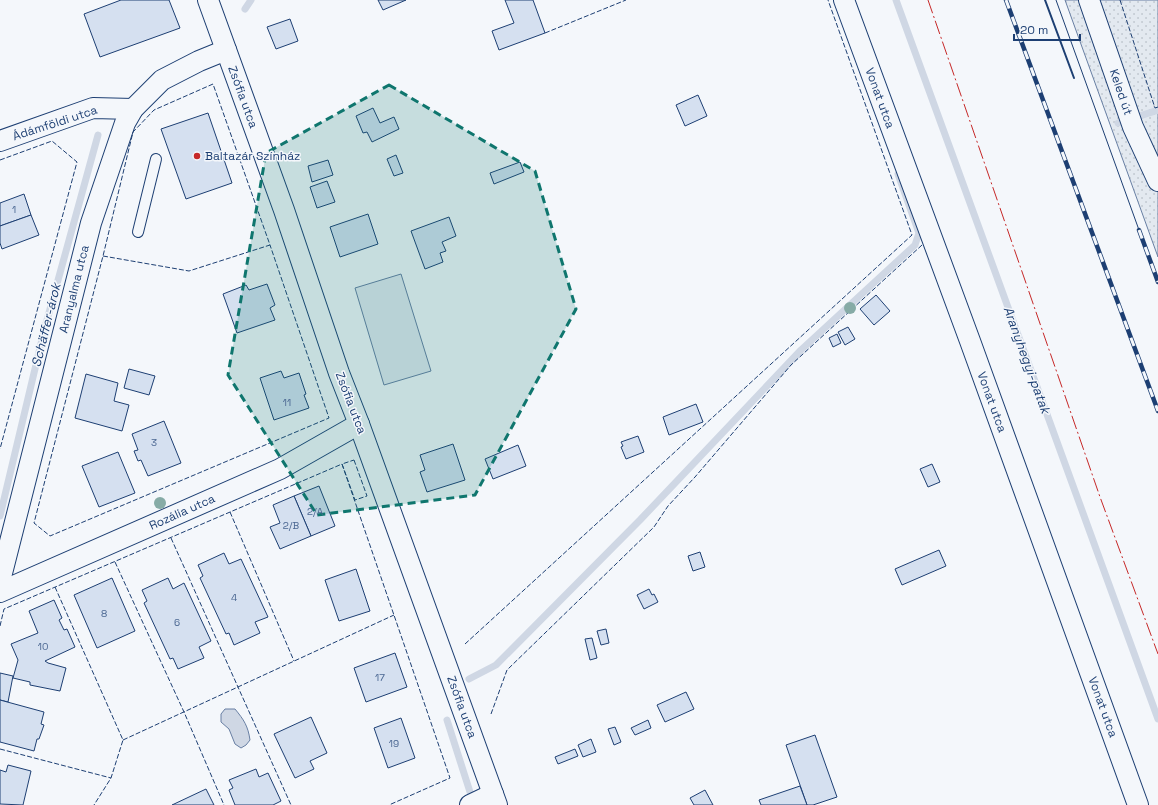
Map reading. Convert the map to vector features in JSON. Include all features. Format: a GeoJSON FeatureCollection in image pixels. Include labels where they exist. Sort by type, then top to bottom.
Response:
{"type":"FeatureCollection","features":[{"type":"Feature","properties":{"kind":"street","name":"Zsófia utca"},"geometry":{"type":"LineString","coordinates":[[208,0],[284,210],[339,373],[359,424],[495,800]]}},
{"type":"Feature","properties":{"kind":"street","name":"Vonat utca"},"geometry":{"type":"LineString","coordinates":[[844,0],[970,341],[1138,805]]}},
{"type":"Feature","properties":{"kind":"street","name":"Keled út"},"geometry":{"type":"LineString","coordinates":[[1089,0],[1133,127],[1152,149],[1158,181]]}},
{"type":"Feature","properties":{"kind":"street","name":"Aranyalma utca"},"geometry":{"type":"LineString","coordinates":[[0,581],[91,222],[125,123],[133,109],[162,80],[199,61],[226,50]]}},
{"type":"Feature","properties":{"kind":"street","name":"Ádámföldi utca"},"geometry":{"type":"LineString","coordinates":[[0,141],[93,108],[133,109]]}},
{"type":"Feature","properties":{"kind":"street","name":"Rozália utca"},"geometry":{"type":"LineString","coordinates":[[0,592],[280,469],[359,424]]}},
{"type":"Feature","properties":{"kind":"street"},"geometry":{"type":"LineString","coordinates":[[470,805],[495,800]]}},
{"type":"Feature","properties":{"kind":"lane"},"geometry":{"type":"LineString","coordinates":[[138,232],[156,159]]}},
{"type":"Feature","properties":{"kind":"highlighted area"},"geometry":{"type":"Polygon","coordinates":[[[389,85],[535,171],[576,309],[475,495],[317,515],[228,375],[266,153],[389,85]]]}},
{"type":"Feature","properties":{"kind":"shaded area"},"geometry":{"type":"Polygon","coordinates":[[[1065,0],[1158,0],[1158,257],[1065,0]]]}},
{"type":"Feature","properties":{"kind":"shaded area"},"geometry":{"type":"Polygon","coordinates":[[[401,274],[431,371],[384,385],[355,288],[401,274]]]}},
{"type":"Feature","properties":{"kind":"shaded area"},"geometry":{"type":"Polygon","coordinates":[[[225,709],[235,709],[247,727],[250,740],[241,748],[235,744],[229,729],[221,722],[221,714],[225,709]]]}},
{"type":"Feature","properties":{"kind":"building"},"geometry":{"type":"Polygon","coordinates":[[[121,0],[169,0],[180,28],[100,57],[84,14],[121,0]]]}},
{"type":"Feature","properties":{"kind":"building"},"geometry":{"type":"Polygon","coordinates":[[[378,0],[406,0],[383,10],[378,0]]]}},
{"type":"Feature","properties":{"kind":"building"},"geometry":{"type":"Polygon","coordinates":[[[505,0],[533,0],[545,33],[499,50],[492,31],[514,23],[505,0]]]}},
{"type":"Feature","properties":{"kind":"building"},"geometry":{"type":"Polygon","coordinates":[[[290,19],[298,41],[276,49],[267,27],[290,19]]]}},
{"type":"Feature","properties":{"kind":"building"},"geometry":{"type":"Polygon","coordinates":[[[698,95],[707,116],[685,126],[676,105],[698,95]]]}},
{"type":"Feature","properties":{"kind":"building"},"geometry":{"type":"Polygon","coordinates":[[[373,108],[380,123],[394,117],[399,129],[372,142],[367,132],[363,133],[356,116],[373,108]]]}},
{"type":"Feature","properties":{"kind":"building","name":"Baltazár Színház"},"geometry":{"type":"Polygon","coordinates":[[[208,113],[232,183],[186,199],[161,129],[208,113]]]}},
{"type":"Feature","properties":{"kind":"building"},"geometry":{"type":"Polygon","coordinates":[[[396,155],[403,173],[394,176],[387,159],[396,155]]]}},
{"type":"Feature","properties":{"kind":"building"},"geometry":{"type":"Polygon","coordinates":[[[328,160],[333,175],[312,182],[308,166],[328,160]]]}},
{"type":"Feature","properties":{"kind":"building"},"geometry":{"type":"Polygon","coordinates":[[[520,162],[524,172],[494,184],[490,173],[520,162]]]}},
{"type":"Feature","properties":{"kind":"building"},"geometry":{"type":"Polygon","coordinates":[[[327,181],[335,202],[317,208],[310,187],[327,181]]]}},
{"type":"Feature","properties":{"kind":"building"},"geometry":{"type":"Polygon","coordinates":[[[24,194],[31,215],[0,226],[0,203],[24,194]]]}},
{"type":"Feature","properties":{"kind":"building"},"geometry":{"type":"Polygon","coordinates":[[[368,214],[378,244],[340,257],[330,227],[368,214]]]}},
{"type":"Feature","properties":{"kind":"building"},"geometry":{"type":"Polygon","coordinates":[[[31,215],[39,235],[2,249],[0,243],[0,226],[31,215]]]}},
{"type":"Feature","properties":{"kind":"building"},"geometry":{"type":"Polygon","coordinates":[[[449,217],[456,236],[442,242],[446,251],[440,253],[443,262],[425,269],[411,231],[449,217]]]}},
{"type":"Feature","properties":{"kind":"building"},"geometry":{"type":"Polygon","coordinates":[[[267,284],[275,305],[270,308],[275,320],[237,333],[223,294],[246,285],[249,290],[267,284]]]}},
{"type":"Feature","properties":{"kind":"building"},"geometry":{"type":"Polygon","coordinates":[[[876,295],[890,311],[874,325],[860,309],[876,295]]]}},
{"type":"Feature","properties":{"kind":"building"},"geometry":{"type":"Polygon","coordinates":[[[848,327],[855,339],[845,345],[838,332],[848,327]]]}},
{"type":"Feature","properties":{"kind":"building"},"geometry":{"type":"Polygon","coordinates":[[[837,334],[841,343],[833,347],[829,338],[837,334]]]}},
{"type":"Feature","properties":{"kind":"building"},"geometry":{"type":"Polygon","coordinates":[[[129,369],[155,376],[149,395],[124,388],[129,369]]]}},
{"type":"Feature","properties":{"kind":"building"},"geometry":{"type":"Polygon","coordinates":[[[281,371],[284,378],[299,373],[306,394],[304,395],[309,408],[274,420],[260,378],[281,371]]]}},
{"type":"Feature","properties":{"kind":"building"},"geometry":{"type":"Polygon","coordinates":[[[86,374],[118,383],[114,401],[129,405],[122,431],[75,418],[86,374]]]}},
{"type":"Feature","properties":{"kind":"building"},"geometry":{"type":"Polygon","coordinates":[[[696,404],[703,422],[669,435],[663,417],[696,404]]]}},
{"type":"Feature","properties":{"kind":"building"},"geometry":{"type":"Polygon","coordinates":[[[164,421],[181,463],[148,476],[141,460],[138,461],[134,451],[138,450],[132,434],[164,421]]]}},
{"type":"Feature","properties":{"kind":"building"},"geometry":{"type":"Polygon","coordinates":[[[638,436],[644,452],[626,459],[621,447],[623,446],[621,442],[638,436]]]}},
{"type":"Feature","properties":{"kind":"building"},"geometry":{"type":"Polygon","coordinates":[[[453,444],[465,480],[427,492],[420,472],[425,470],[420,455],[453,444]]]}},
{"type":"Feature","properties":{"kind":"building"},"geometry":{"type":"Polygon","coordinates":[[[518,445],[526,466],[493,479],[485,459],[518,445]]]}},
{"type":"Feature","properties":{"kind":"building"},"geometry":{"type":"Polygon","coordinates":[[[118,452],[135,493],[99,507],[82,466],[118,452]]]}},
{"type":"Feature","properties":{"kind":"building"},"geometry":{"type":"Polygon","coordinates":[[[932,464],[940,482],[928,487],[920,469],[932,464]]]}},
{"type":"Feature","properties":{"kind":"building"},"geometry":{"type":"Polygon","coordinates":[[[319,486],[335,526],[311,536],[294,496],[319,486]]]}},
{"type":"Feature","properties":{"kind":"building"},"geometry":{"type":"Polygon","coordinates":[[[294,496],[311,536],[280,549],[270,527],[280,523],[273,505],[294,496]]]}},
{"type":"Feature","properties":{"kind":"building"},"geometry":{"type":"Polygon","coordinates":[[[939,550],[946,566],[902,585],[895,569],[939,550]]]}},
{"type":"Feature","properties":{"kind":"building"},"geometry":{"type":"Polygon","coordinates":[[[700,552],[705,567],[693,571],[688,556],[700,552]]]}},
{"type":"Feature","properties":{"kind":"building"},"geometry":{"type":"Polygon","coordinates":[[[224,553],[229,564],[241,559],[268,617],[255,622],[260,633],[234,645],[229,633],[226,634],[200,578],[203,576],[198,565],[224,553]]]}},
{"type":"Feature","properties":{"kind":"building"},"geometry":{"type":"Polygon","coordinates":[[[356,569],[370,611],[339,621],[325,580],[356,569]]]}},
{"type":"Feature","properties":{"kind":"building"},"geometry":{"type":"Polygon","coordinates":[[[112,578],[135,631],[97,648],[74,595],[112,578]]]}},
{"type":"Feature","properties":{"kind":"building"},"geometry":{"type":"Polygon","coordinates":[[[168,578],[173,589],[184,583],[211,641],[199,647],[204,658],[178,669],[173,658],[170,659],[144,603],[147,601],[142,590],[168,578]]]}},
{"type":"Feature","properties":{"kind":"building"},"geometry":{"type":"Polygon","coordinates":[[[649,589],[652,595],[654,594],[658,602],[644,609],[637,595],[649,589]]]}},
{"type":"Feature","properties":{"kind":"building"},"geometry":{"type":"Polygon","coordinates":[[[54,600],[62,618],[59,620],[64,630],[67,629],[75,647],[45,661],[66,668],[60,691],[30,685],[30,682],[13,678],[18,660],[11,644],[38,633],[29,611],[54,600]]]}},
{"type":"Feature","properties":{"kind":"building"},"geometry":{"type":"Polygon","coordinates":[[[606,629],[609,643],[601,645],[597,631],[606,629]]]}},
{"type":"Feature","properties":{"kind":"building"},"geometry":{"type":"Polygon","coordinates":[[[592,638],[597,658],[590,660],[585,639],[592,638]]]}},
{"type":"Feature","properties":{"kind":"building"},"geometry":{"type":"Polygon","coordinates":[[[395,653],[407,687],[366,702],[354,668],[395,653]]]}},
{"type":"Feature","properties":{"kind":"building"},"geometry":{"type":"Polygon","coordinates":[[[0,673],[13,676],[8,702],[0,700],[0,673]]]}},
{"type":"Feature","properties":{"kind":"building"},"geometry":{"type":"Polygon","coordinates":[[[686,692],[694,709],[665,722],[657,705],[686,692]]]}},
{"type":"Feature","properties":{"kind":"building"},"geometry":{"type":"Polygon","coordinates":[[[0,700],[44,712],[41,724],[44,725],[39,739],[37,739],[34,751],[0,742],[0,700]]]}},
{"type":"Feature","properties":{"kind":"building"},"geometry":{"type":"Polygon","coordinates":[[[311,717],[327,753],[310,761],[314,769],[295,778],[274,734],[311,717]]]}},
{"type":"Feature","properties":{"kind":"building"},"geometry":{"type":"Polygon","coordinates":[[[401,718],[415,758],[388,768],[374,728],[401,718]]]}},
{"type":"Feature","properties":{"kind":"building"},"geometry":{"type":"Polygon","coordinates":[[[648,720],[651,728],[635,735],[631,728],[648,720]]]}},
{"type":"Feature","properties":{"kind":"building"},"geometry":{"type":"Polygon","coordinates":[[[615,727],[621,742],[614,745],[608,729],[615,727]]]}},
{"type":"Feature","properties":{"kind":"building"},"geometry":{"type":"Polygon","coordinates":[[[815,735],[837,797],[813,805],[807,805],[786,745],[815,735]]]}},
{"type":"Feature","properties":{"kind":"building"},"geometry":{"type":"Polygon","coordinates":[[[591,739],[596,752],[583,757],[578,745],[591,739]]]}},
{"type":"Feature","properties":{"kind":"building"},"geometry":{"type":"Polygon","coordinates":[[[575,749],[578,756],[558,764],[555,757],[575,749]]]}},
{"type":"Feature","properties":{"kind":"building"},"geometry":{"type":"Polygon","coordinates":[[[8,765],[31,771],[23,805],[0,804],[0,770],[6,772],[8,765]]]}},
{"type":"Feature","properties":{"kind":"building"},"geometry":{"type":"Polygon","coordinates":[[[256,769],[259,777],[268,773],[281,801],[273,805],[235,805],[229,790],[233,788],[229,780],[256,769]]]}},
{"type":"Feature","properties":{"kind":"building"},"geometry":{"type":"Polygon","coordinates":[[[800,786],[807,805],[761,805],[759,800],[800,786]]]}},
{"type":"Feature","properties":{"kind":"building"},"geometry":{"type":"Polygon","coordinates":[[[206,789],[214,805],[172,805],[206,789]]]}},
{"type":"Feature","properties":{"kind":"building"},"geometry":{"type":"Polygon","coordinates":[[[705,790],[713,805],[694,805],[690,798],[705,790]]]}},
{"type":"Feature","properties":{"kind":"waterway","name":"Schäffer-árok"},"geometry":{"type":"LineString","coordinates":[[245,9],[251,0]]}},
{"type":"Feature","properties":{"kind":"waterway","name":"Aranyhegyi-patak"},"geometry":{"type":"LineString","coordinates":[[896,0],[1158,719]]}},
{"type":"Feature","properties":{"kind":"waterway"},"geometry":{"type":"LineString","coordinates":[[1118,123],[1158,110]]}},
{"type":"Feature","properties":{"kind":"waterway","name":"Schäffer-árok"},"geometry":{"type":"LineString","coordinates":[[0,516],[44,331],[98,135]]}},
{"type":"Feature","properties":{"kind":"waterway"},"geometry":{"type":"LineString","coordinates":[[469,679],[496,665],[640,520],[801,350],[915,245],[919,233],[898,174]]}},
{"type":"Feature","properties":{"kind":"waterway"},"geometry":{"type":"LineString","coordinates":[[447,720],[470,792]]}},
{"type":"Feature","properties":{"kind":"tram line"},"geometry":{"type":"LineString","coordinates":[[1056,0],[1139,230]]}},
{"type":"Feature","properties":{"kind":"railway"},"geometry":{"type":"LineString","coordinates":[[1006,0],[1158,411]]}},
{"type":"Feature","properties":{"kind":"railway"},"geometry":{"type":"LineString","coordinates":[[1139,230],[1158,282]]}},
{"type":"Feature","properties":{"kind":"fence"},"geometry":{"type":"LineString","coordinates":[[545,33],[626,0]]}},
{"type":"Feature","properties":{"kind":"fence"},"geometry":{"type":"LineString","coordinates":[[465,644],[912,235],[828,0]]}},
{"type":"Feature","properties":{"kind":"fence"},"geometry":{"type":"LineString","coordinates":[[1120,0],[1155,108],[1158,107]]}},
{"type":"Feature","properties":{"kind":"fence"},"geometry":{"type":"LineString","coordinates":[[103,256],[189,271],[270,245],[213,84],[154,110],[133,132],[103,256],[34,523],[50,536],[329,418],[270,245]]}},
{"type":"Feature","properties":{"kind":"fence"},"geometry":{"type":"LineString","coordinates":[[0,160],[52,141],[77,162],[0,449]]}},
{"type":"Feature","properties":{"kind":"fence"},"geometry":{"type":"LineString","coordinates":[[491,714],[507,670],[654,527],[668,506],[695,477],[791,365],[922,245]]}},
{"type":"Feature","properties":{"kind":"fence"},"geometry":{"type":"LineString","coordinates":[[354,460],[367,496],[355,500],[342,464],[354,460]]}},
{"type":"Feature","properties":{"kind":"fence"},"geometry":{"type":"LineString","coordinates":[[0,626],[4,609],[342,464],[450,778],[389,805]]}},
{"type":"Feature","properties":{"kind":"fence"},"geometry":{"type":"LineString","coordinates":[[230,512],[294,661]]}},
{"type":"Feature","properties":{"kind":"fence"},"geometry":{"type":"LineString","coordinates":[[171,538],[291,805]]}},
{"type":"Feature","properties":{"kind":"fence"},"geometry":{"type":"LineString","coordinates":[[115,562],[184,712],[224,805]]}},
{"type":"Feature","properties":{"kind":"fence"},"geometry":{"type":"LineString","coordinates":[[55,587],[123,740],[111,778],[94,805]]}},
{"type":"Feature","properties":{"kind":"fence"},"geometry":{"type":"LineString","coordinates":[[123,740],[394,615]]}},
{"type":"Feature","properties":{"kind":"fence"},"geometry":{"type":"LineString","coordinates":[[0,749],[111,778]]}},
{"type":"Feature","properties":{"kind":"wall"},"geometry":{"type":"LineString","coordinates":[[1045,0],[1074,78]]}},
{"type":"Feature","properties":{"kind":"power"},"geometry":{"type":"LineString","coordinates":[[928,0],[1100,497],[1158,654]]}},
{"type":"Feature","properties":{"kind":"place","name":"Baltazár Színház"},"geometry":{"type":"Point","coordinates":[197,156]}}]}
